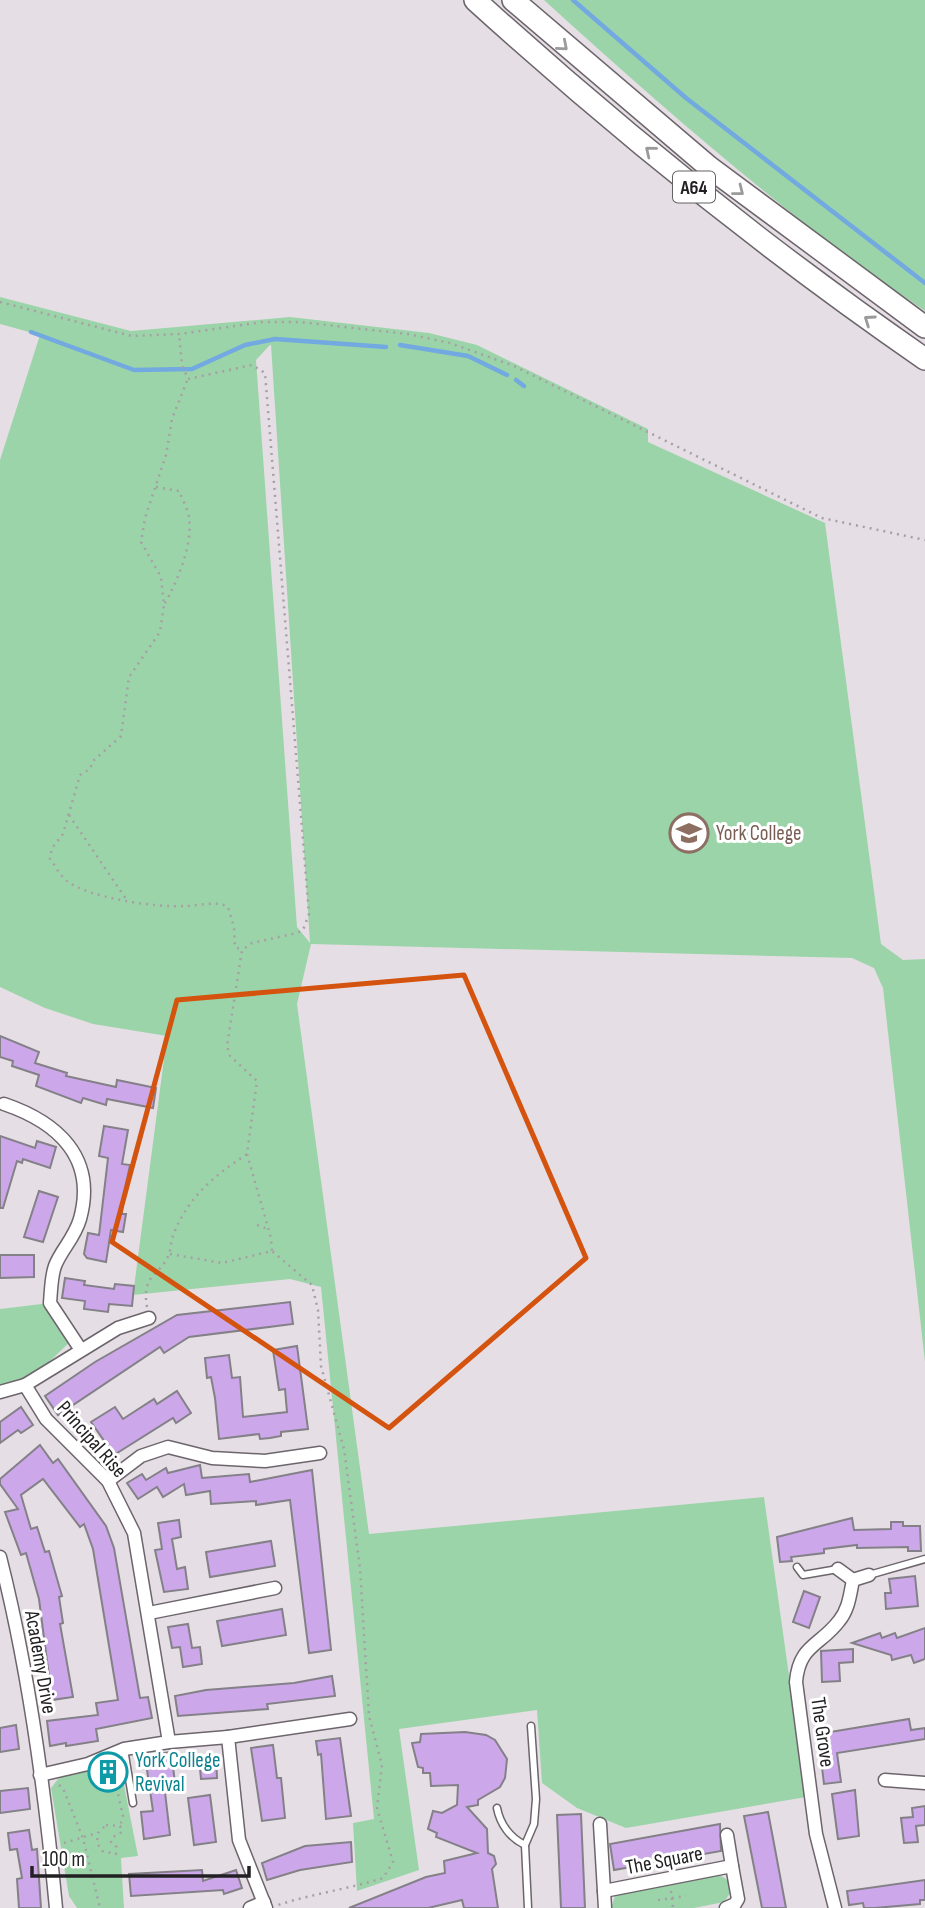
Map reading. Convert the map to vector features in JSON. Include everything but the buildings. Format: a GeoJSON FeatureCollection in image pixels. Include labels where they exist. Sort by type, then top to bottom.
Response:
{"type":"FeatureCollection","features":[{"type":"Feature","properties":{"kind":"highway","name":"A64"},"geometry":{"type":"LineString","coordinates":[[475,0],[580,93],[696,188],[846,304],[925,359]]}},
{"type":"Feature","properties":{"kind":"highway","name":"A64"},"geometry":{"type":"LineString","coordinates":[[513,0],[709,167],[925,327]]}},
{"type":"Feature","properties":{"kind":"street"},"geometry":{"type":"LineString","coordinates":[[4,1104],[52,1126],[66,1140],[79,1162],[82,1182],[80,1217],[70,1245],[55,1266],[50,1303],[81,1350]]}},
{"type":"Feature","properties":{"kind":"street"},"geometry":{"type":"LineString","coordinates":[[0,1392],[25,1385],[118,1328],[149,1318]]}},
{"type":"Feature","properties":{"kind":"street","name":"Principal Rise"},"geometry":{"type":"LineString","coordinates":[[25,1385],[46,1419],[108,1481],[134,1533],[169,1742]]}},
{"type":"Feature","properties":{"kind":"street"},"geometry":{"type":"LineString","coordinates":[[108,1481],[141,1456],[168,1447],[212,1458],[265,1461],[320,1453]]}},
{"type":"Feature","properties":{"kind":"street","name":"Academy Drive"},"geometry":{"type":"LineString","coordinates":[[0,1557],[14,1612],[40,1776],[56,1908]]}},
{"type":"Feature","properties":{"kind":"street"},"geometry":{"type":"LineString","coordinates":[[838,1569],[853,1580],[869,1575]]}},
{"type":"Feature","properties":{"kind":"street","name":"The Grove"},"geometry":{"type":"LineString","coordinates":[[835,1908],[816,1834],[796,1682],[800,1660],[807,1650],[832,1629],[845,1612],[853,1580]]}},
{"type":"Feature","properties":{"kind":"street"},"geometry":{"type":"LineString","coordinates":[[149,1613],[275,1588]]}},
{"type":"Feature","properties":{"kind":"street"},"geometry":{"type":"LineString","coordinates":[[40,1776],[88,1764],[124,1749],[350,1719]]}},
{"type":"Feature","properties":{"kind":"street"},"geometry":{"type":"LineString","coordinates":[[228,1737],[239,1840],[267,1906],[250,1908]]}},
{"type":"Feature","properties":{"kind":"street"},"geometry":{"type":"LineString","coordinates":[[885,1780],[925,1783]]}},
{"type":"Feature","properties":{"kind":"street","name":"The Square"},"geometry":{"type":"LineString","coordinates":[[600,1824],[605,1908]]}},
{"type":"Feature","properties":{"kind":"street","name":"The Square"},"geometry":{"type":"LineString","coordinates":[[726,1908],[735,1904],[738,1899],[727,1835]]}},
{"type":"Feature","properties":{"kind":"street","name":"The Square"},"geometry":{"type":"LineString","coordinates":[[604,1891],[732,1867]]}},
{"type":"Feature","properties":{"kind":"lane"},"geometry":{"type":"LineString","coordinates":[[869,1575],[925,1559]]}},
{"type":"Feature","properties":{"kind":"lane"},"geometry":{"type":"LineString","coordinates":[[797,1567],[803,1575],[838,1569]]}},
{"type":"Feature","properties":{"kind":"lane"},"geometry":{"type":"LineString","coordinates":[[528,1908],[525,1846],[534,1824],[536,1799],[530,1726]]}},
{"type":"Feature","properties":{"kind":"lane"},"geometry":{"type":"LineString","coordinates":[[124,1749],[133,1803]]}},
{"type":"Feature","properties":{"kind":"lane"},"geometry":{"type":"LineString","coordinates":[[497,1808],[508,1833],[525,1846]]}},
{"type":"Feature","properties":{"kind":"path"},"geometry":{"type":"LineString","coordinates":[[0,302],[132,336],[179,334],[261,323],[300,322],[408,334],[450,342],[514,366],[821,518],[925,540]]}},
{"type":"Feature","properties":{"kind":"path"},"geometry":{"type":"LineString","coordinates":[[179,334],[182,365],[188,379]]}},
{"type":"Feature","properties":{"kind":"path"},"geometry":{"type":"LineString","coordinates":[[188,379],[252,365],[265,373],[309,914],[303,930],[298,933],[252,943],[242,950],[227,1046],[230,1056],[257,1081],[247,1154],[272,1251],[312,1284],[318,1310],[321,1366],[344,1449],[360,1568],[369,1716],[382,1765],[377,1808],[393,1862],[383,1878],[337,1893],[303,1896],[267,1906]]}},
{"type":"Feature","properties":{"kind":"path"},"geometry":{"type":"LineString","coordinates":[[188,379],[172,419],[166,455],[141,542],[161,577],[164,605],[160,632],[129,677],[121,736],[93,761],[90,769],[80,775],[63,834],[52,848],[50,859],[67,881],[92,891],[126,899],[182,906],[221,903],[228,907],[235,947],[242,950]]}},
{"type":"Feature","properties":{"kind":"path"},"geometry":{"type":"LineString","coordinates":[[156,487],[179,491],[189,518],[186,548],[174,587],[164,605]]}},
{"type":"Feature","properties":{"kind":"path"},"geometry":{"type":"LineString","coordinates":[[69,814],[126,899]]}},
{"type":"Feature","properties":{"kind":"path"},"geometry":{"type":"LineString","coordinates":[[149,1318],[146,1289],[152,1275],[170,1254],[173,1234],[195,1194],[209,1180],[247,1154]]}},
{"type":"Feature","properties":{"kind":"path"},"geometry":{"type":"LineString","coordinates":[[257,1225],[268,1229]]}},
{"type":"Feature","properties":{"kind":"path"},"geometry":{"type":"LineString","coordinates":[[170,1254],[222,1263],[272,1251]]}},
{"type":"Feature","properties":{"kind":"path"},"geometry":{"type":"LineString","coordinates":[[98,1833],[97,1843],[102,1851],[116,1854],[116,1846],[111,1842],[122,1832],[120,1826],[123,1816],[108,1754]]}},
{"type":"Feature","properties":{"kind":"path"},"geometry":{"type":"LineString","coordinates":[[40,1776],[63,1788],[83,1838],[100,1908]]}},
{"type":"Feature","properties":{"kind":"path"},"geometry":{"type":"LineString","coordinates":[[50,1847],[98,1833],[106,1825],[120,1826]]}},
{"type":"Feature","properties":{"kind":"path"},"geometry":{"type":"LineString","coordinates":[[669,1878],[673,1908]]}},
{"type":"Feature","properties":{"kind":"path"},"geometry":{"type":"LineString","coordinates":[[658,1900],[685,1896]]}},
{"type":"Feature","properties":{"kind":"highlighted area"},"geometry":{"type":"Polygon","coordinates":[[[464,975],[586,1258],[389,1428],[112,1242],[177,1000],[464,975]]]}},
{"type":"Feature","properties":{"kind":"green space"},"geometry":{"type":"Polygon","coordinates":[[[544,0],[925,0],[925,311],[825,239],[729,162],[544,0]]]}},
{"type":"Feature","properties":{"kind":"green space"},"geometry":{"type":"Polygon","coordinates":[[[0,297],[131,331],[290,317],[429,333],[477,345],[648,429],[648,442],[825,523],[881,944],[903,960],[925,959],[925,1362],[883,988],[874,968],[852,958],[311,944],[297,1004],[369,1534],[764,1497],[806,1797],[626,1828],[577,1808],[542,1783],[537,1710],[399,1729],[419,1870],[357,1891],[353,1823],[374,1819],[321,1287],[290,1279],[133,1295],[167,1036],[93,1024],[45,1008],[0,987],[0,460],[40,335],[0,324],[0,297]],[[271,345],[256,360],[297,927],[310,943],[271,345]]]}},
{"type":"Feature","properties":{"kind":"green space"},"geometry":{"type":"Polygon","coordinates":[[[50,1303],[74,1338],[25,1385],[0,1392],[0,1309],[50,1303]]]}},
{"type":"Feature","properties":{"kind":"green space"},"geometry":{"type":"Polygon","coordinates":[[[118,1755],[138,1856],[121,1858],[124,1908],[77,1908],[69,1896],[51,1788],[58,1779],[118,1755]]]}},
{"type":"Feature","properties":{"kind":"green space"},"geometry":{"type":"Polygon","coordinates":[[[718,1874],[729,1881],[732,1890],[724,1902],[694,1908],[611,1908],[616,1893],[718,1874]]]}},
{"type":"Feature","properties":{"kind":"waterway"},"geometry":{"type":"LineString","coordinates":[[573,0],[686,98],[925,283]]}},
{"type":"Feature","properties":{"kind":"waterway"},"geometry":{"type":"LineString","coordinates":[[31,332],[134,370],[192,369],[245,345],[275,339],[386,347]]}},
{"type":"Feature","properties":{"kind":"waterway"},"geometry":{"type":"LineString","coordinates":[[400,345],[468,356],[507,375]]}},
{"type":"Feature","properties":{"kind":"waterway"},"geometry":{"type":"LineString","coordinates":[[516,380],[524,386]]}},
{"type":"Feature","properties":{"kind":"place","name":"York College"},"geometry":{"type":"Point","coordinates":[689,833]}},
{"type":"Feature","properties":{"kind":"place","name":"York College Revival"},"geometry":{"type":"Point","coordinates":[108,1772]}}]}
